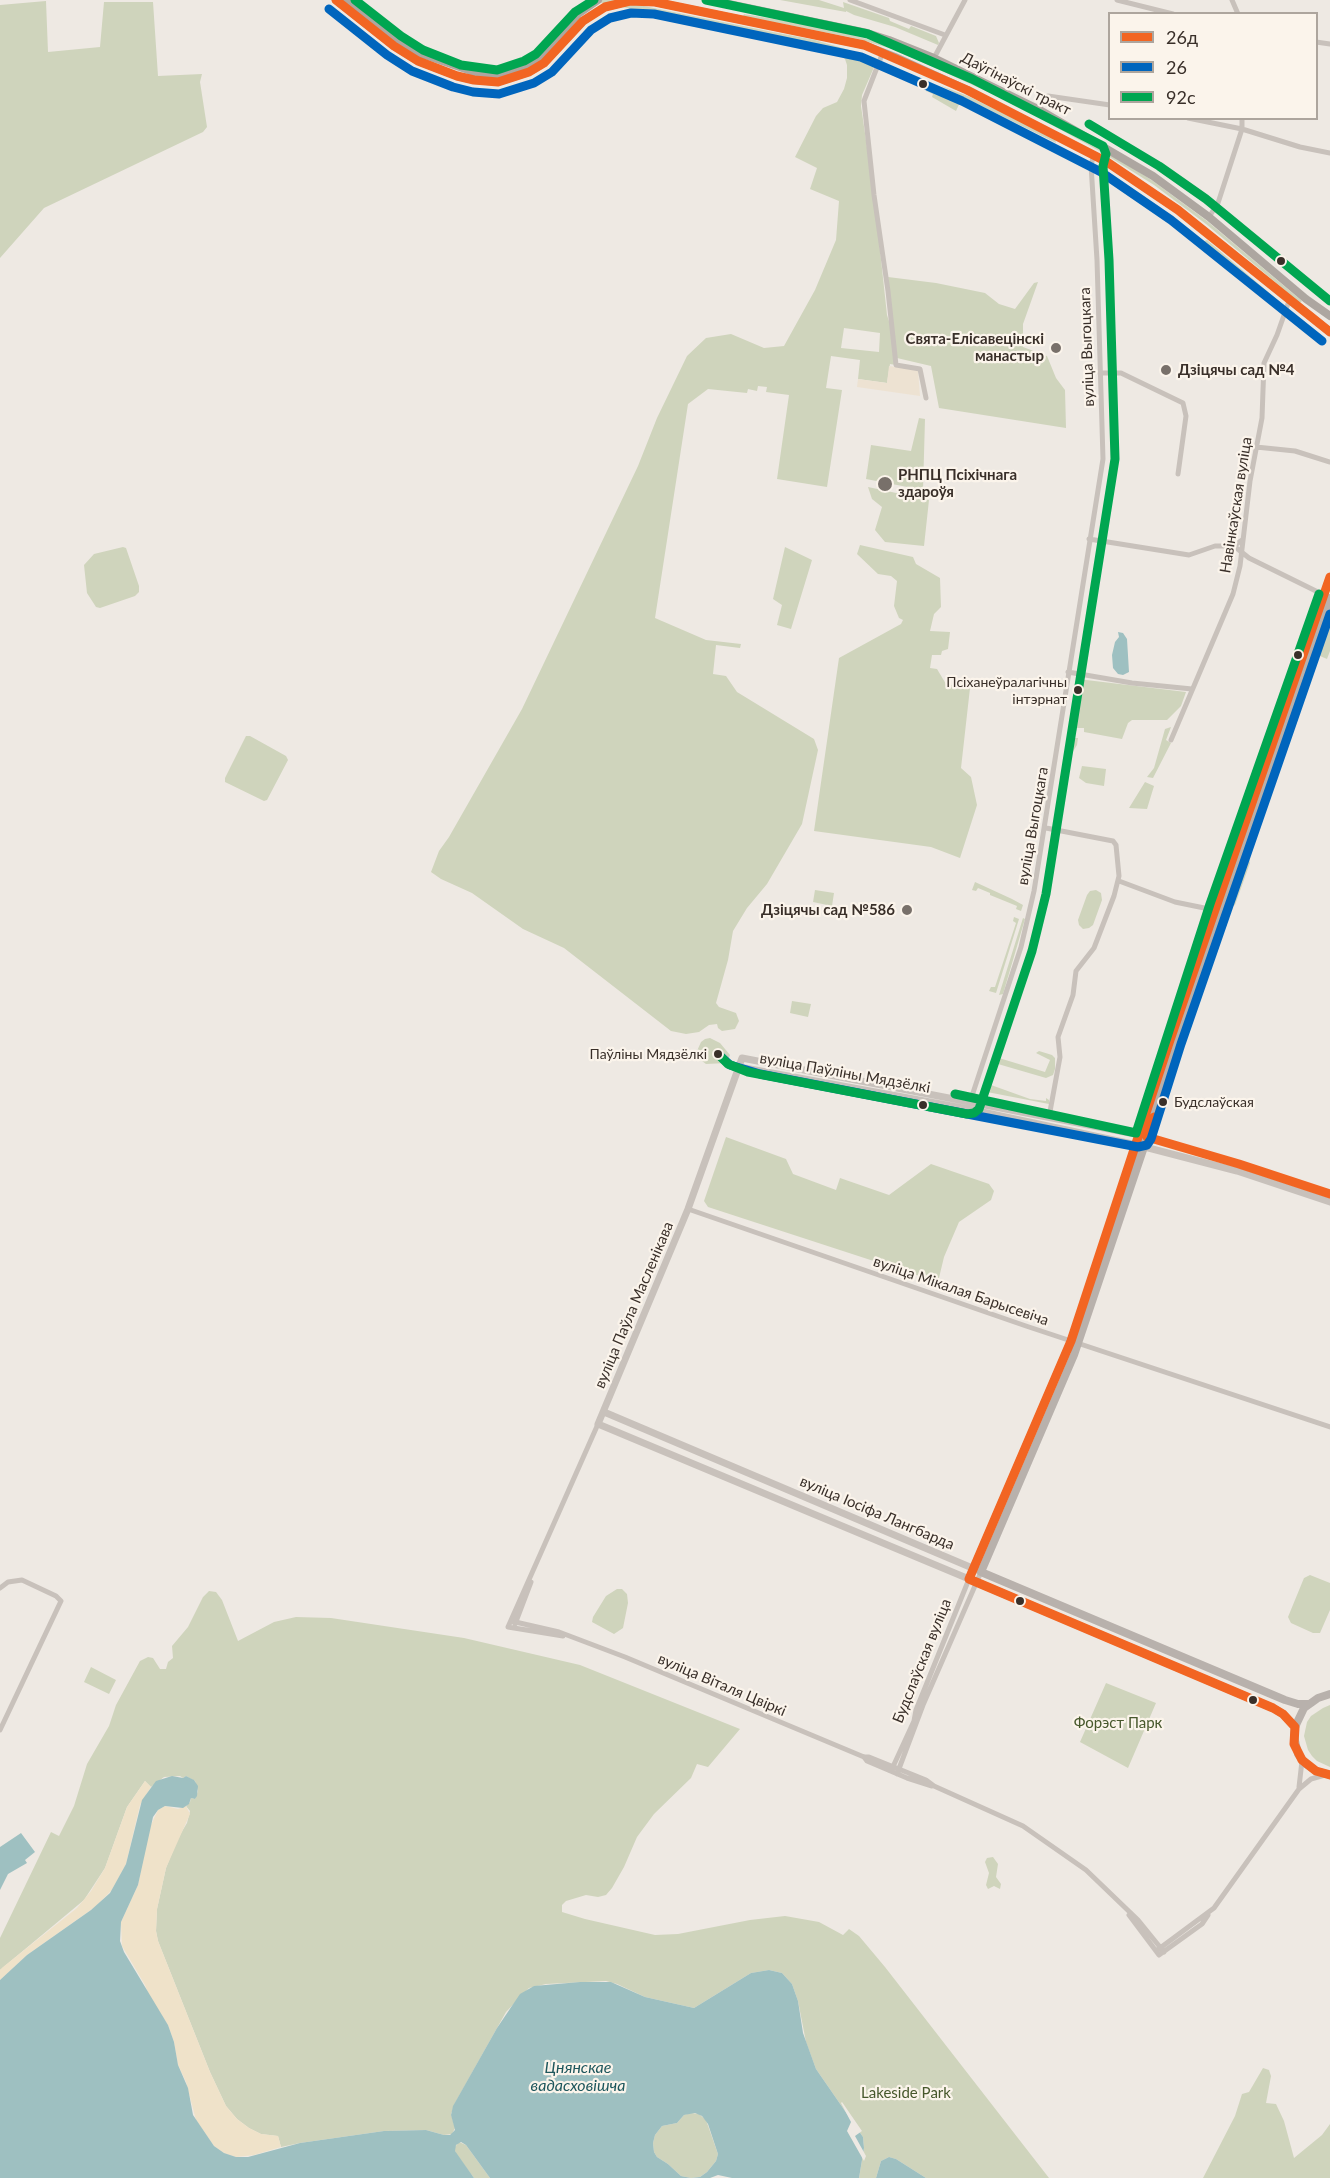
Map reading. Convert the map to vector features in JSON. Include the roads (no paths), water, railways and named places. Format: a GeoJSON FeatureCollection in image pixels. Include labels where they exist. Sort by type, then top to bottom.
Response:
{"type":"FeatureCollection","features":[{"type":"Feature","properties":{"kind":"main road","name":"Даўгінаўскі тракт"},"geometry":{"type":"LineString","coordinates":[[336,0],[394,46],[418,61],[474,80],[498,82],[529,72],[544,63],[583,21],[605,8],[630,1],[655,2],[864,45],[929,72],[1094,154],[1170,204],[1289,302],[1330,332]]}},
{"type":"Feature","properties":{"kind":"main road"},"geometry":{"type":"LineString","coordinates":[[347,0],[397,39],[422,54],[474,72],[499,74],[524,67],[541,56],[578,14],[598,0]]}},
{"type":"Feature","properties":{"kind":"main road","name":"Даўгінаўскі тракт"},"geometry":{"type":"LineString","coordinates":[[710,0],[867,33],[934,58],[1038,109],[1153,176],[1209,217],[1306,299],[1330,316]]}},
{"type":"Feature","properties":{"kind":"main road"},"geometry":{"type":"LineString","coordinates":[[734,18],[737,6]]}},
{"type":"Feature","properties":{"kind":"main road"},"geometry":{"type":"LineString","coordinates":[[1032,122],[1038,109]]}},
{"type":"Feature","properties":{"kind":"main road","name":"Будслаўская вуліца"},"geometry":{"type":"LineString","coordinates":[[972,1581],[1074,1342],[1327,597],[1330,577]]}},
{"type":"Feature","properties":{"kind":"main road","name":"Будслаўская вуліца"},"geometry":{"type":"LineString","coordinates":[[1143,1136],[1158,1074],[1214,910],[1327,597]]}},
{"type":"Feature","properties":{"kind":"main road","name":"вуліца Іосіфа Лангбарда"},"geometry":{"type":"LineString","coordinates":[[977,1571],[1285,1700],[1308,1704]]}},
{"type":"Feature","properties":{"kind":"main road","name":"вуліца Іосіфа Лангбарда"},"geometry":{"type":"LineString","coordinates":[[972,1581],[1273,1708],[1282,1713],[1295,1727]]}},
{"type":"Feature","properties":{"kind":"main road"},"geometry":{"type":"LineString","coordinates":[[1328,1774],[1316,1771],[1302,1760],[1294,1744],[1295,1727],[1300,1714],[1308,1704],[1330,1694]]}},
{"type":"Feature","properties":{"kind":"street"},"geometry":{"type":"LineString","coordinates":[[850,0],[945,35]]}},
{"type":"Feature","properties":{"kind":"street"},"geometry":{"type":"LineString","coordinates":[[934,58],[965,0]]}},
{"type":"Feature","properties":{"kind":"street"},"geometry":{"type":"LineString","coordinates":[[1117,0],[1165,12]]}},
{"type":"Feature","properties":{"kind":"street"},"geometry":{"type":"LineString","coordinates":[[883,52],[867,89],[864,106],[896,365],[920,369],[926,398]]}},
{"type":"Feature","properties":{"kind":"street"},"geometry":{"type":"LineString","coordinates":[[1038,109],[1044,98],[1048,96],[1108,105]]}},
{"type":"Feature","properties":{"kind":"street"},"geometry":{"type":"LineString","coordinates":[[1198,120],[1242,129],[1300,147],[1330,153]]}},
{"type":"Feature","properties":{"kind":"street"},"geometry":{"type":"LineString","coordinates":[[1209,217],[1218,203],[1242,129],[1242,120]]}},
{"type":"Feature","properties":{"kind":"street","name":"вуліца Выгоцкага"},"geometry":{"type":"LineString","coordinates":[[969,1106],[1021,947],[1034,891],[1046,828],[1068,672],[1103,459],[1097,260],[1091,165],[1094,154]]}},
{"type":"Feature","properties":{"kind":"street","name":"Навінкаўская вуліца"},"geometry":{"type":"LineString","coordinates":[[1171,740],[1233,594],[1240,566],[1264,402],[1264,363],[1278,335],[1289,302]]}},
{"type":"Feature","properties":{"kind":"street"},"geometry":{"type":"LineString","coordinates":[[1100,373],[1121,373],[1183,403],[1186,416],[1178,474]]}},
{"type":"Feature","properties":{"kind":"street"},"geometry":{"type":"LineString","coordinates":[[1256,447],[1294,451],[1330,462]]}},
{"type":"Feature","properties":{"kind":"street"},"geometry":{"type":"LineString","coordinates":[[1234,546],[1243,538]]}},
{"type":"Feature","properties":{"kind":"street"},"geometry":{"type":"LineString","coordinates":[[1089,539],[1190,555],[1215,546],[1234,546],[1250,558],[1327,597]]}},
{"type":"Feature","properties":{"kind":"street"},"geometry":{"type":"LineString","coordinates":[[1240,566],[1244,560],[1250,558]]}},
{"type":"Feature","properties":{"kind":"street"},"geometry":{"type":"LineString","coordinates":[[1068,672],[1132,683],[1192,689]]}},
{"type":"Feature","properties":{"kind":"street"},"geometry":{"type":"LineString","coordinates":[[1046,828],[1113,841],[1117,850],[1119,881],[1094,948],[1076,971],[1073,995],[1058,1037],[1060,1057],[1049,1117]]}},
{"type":"Feature","properties":{"kind":"street"},"geometry":{"type":"LineString","coordinates":[[1119,881],[1175,902],[1214,910]]}},
{"type":"Feature","properties":{"kind":"street","name":"вуліца Паўліны Мядзёлкі"},"geometry":{"type":"LineString","coordinates":[[742,1058],[969,1106],[1140,1146],[1237,1171],[1330,1202]]}},
{"type":"Feature","properties":{"kind":"street","name":"вуліца Паўла Масленікава"},"geometry":{"type":"LineString","coordinates":[[512,1624],[604,1412],[688,1209],[742,1058]]}},
{"type":"Feature","properties":{"kind":"street","name":"вуліца Паўліны Мядзёлкі"},"geometry":{"type":"LineString","coordinates":[[739,1067],[969,1106],[1049,1117],[1143,1136],[1330,1194]]}},
{"type":"Feature","properties":{"kind":"street","name":"вуліца Мікалая Барысевіча"},"geometry":{"type":"LineString","coordinates":[[688,1209],[1074,1342],[1330,1427]]}},
{"type":"Feature","properties":{"kind":"street","name":"вуліца Іосіфа Лангбарда"},"geometry":{"type":"LineString","coordinates":[[604,1412],[977,1571]]}},
{"type":"Feature","properties":{"kind":"street","name":"вуліца Іосіфа Лангбарда"},"geometry":{"type":"LineString","coordinates":[[598,1424],[972,1581]]}},
{"type":"Feature","properties":{"kind":"street"},"geometry":{"type":"LineString","coordinates":[[0,1588],[8,1581],[22,1580],[56,1596],[61,1601],[0,1730]]}},
{"type":"Feature","properties":{"kind":"street","name":"Будслаўская вуліца"},"geometry":{"type":"LineString","coordinates":[[895,1770],[916,1710],[972,1581]]}},
{"type":"Feature","properties":{"kind":"street","name":"вуліца Віталя Цвіркі"},"geometry":{"type":"LineString","coordinates":[[512,1624],[543,1627],[626,1657],[864,1757],[867,1761],[934,1786],[1023,1826],[1086,1870],[1127,1911],[1160,1950],[1202,1924],[1299,1789]]}},
{"type":"Feature","properties":{"kind":"street"},"geometry":{"type":"LineString","coordinates":[[1299,1789],[1302,1760]]}},
{"type":"Feature","properties":{"kind":"street"},"geometry":{"type":"LineString","coordinates":[[1299,1789],[1311,1779],[1328,1774]]}},
{"type":"Feature","properties":{"kind":"water"},"geometry":{"type":"Polygon","coordinates":[[[1118,632],[1123,633],[1127,639],[1129,672],[1123,675],[1118,674],[1113,668],[1112,655],[1115,642],[1119,637],[1118,632]]]}},
{"type":"Feature","properties":{"kind":"water","name":"Цнянскае вадасховішча"},"geometry":{"type":"Polygon","coordinates":[[[172,1776],[183,1778],[186,1776],[194,1780],[198,1786],[197,1796],[195,1799],[191,1798],[189,1804],[183,1808],[165,1806],[153,1817],[138,1885],[121,1922],[120,1941],[124,1952],[168,2025],[178,2065],[188,2088],[193,2115],[214,2146],[224,2153],[236,2157],[248,2157],[300,2143],[384,2131],[426,2130],[450,2135],[455,2130],[451,2115],[453,2106],[497,2028],[520,1994],[534,1986],[611,1982],[645,1997],[694,2008],[751,1973],[769,1970],[782,1973],[792,1984],[798,2001],[803,2033],[816,2069],[863,2137],[864,2148],[859,2178],[732,2178],[718,2175],[710,2178],[691,2178],[490,2178],[466,2145],[461,2142],[456,2145],[455,2151],[474,2178],[0,2178],[0,1980],[27,1955],[91,1910],[110,1893],[126,1864],[142,1800],[156,1781],[172,1776]],[[695,2113],[684,2115],[677,2123],[662,2126],[655,2135],[653,2143],[657,2157],[681,2176],[700,2177],[707,2172],[716,2161],[718,2154],[708,2124],[702,2116],[695,2113]]]}},
{"type":"Feature","properties":{"kind":"water"},"geometry":{"type":"Polygon","coordinates":[[[21,1833],[35,1852],[25,1860],[27,1863],[8,1874],[0,1890],[0,1847],[21,1833]]]}},
{"type":"Feature","properties":{"kind":"water"},"geometry":{"type":"Polygon","coordinates":[[[889,2157],[926,2178],[876,2178],[881,2161],[889,2157]]]}},
{"type":"Feature","properties":{"kind":"place","name":"Свята-Елісавецінскі манастыр"},"geometry":{"type":"Point","coordinates":[1056,348]}},
{"type":"Feature","properties":{"kind":"place","name":"Дзіцячы сад №4"},"geometry":{"type":"Point","coordinates":[1166,370]}},
{"type":"Feature","properties":{"kind":"place","name":"РНПЦ Псіхічнага здароўя"},"geometry":{"type":"Point","coordinates":[885,484]}},
{"type":"Feature","properties":{"kind":"place","name":"Псіханеўралагічны інтэрнат"},"geometry":{"type":"Point","coordinates":[1078,690]}},
{"type":"Feature","properties":{"kind":"place","name":"Дзіцячы сад №586"},"geometry":{"type":"Point","coordinates":[907,910]}},
{"type":"Feature","properties":{"kind":"place","name":"Паўліны Мядзёлкі"},"geometry":{"type":"Point","coordinates":[718,1054]}},
{"type":"Feature","properties":{"kind":"place","name":"Будслаўская"},"geometry":{"type":"Point","coordinates":[1163,1102]}},
{"type":"Feature","properties":{"kind":"park label","name":"Форэст Парк"},"geometry":{"type":"Point","coordinates":[1118,1723]}},
{"type":"Feature","properties":{"kind":"park label","name":"Lakeside Park"},"geometry":{"type":"Point","coordinates":[906,2093]}}]}
